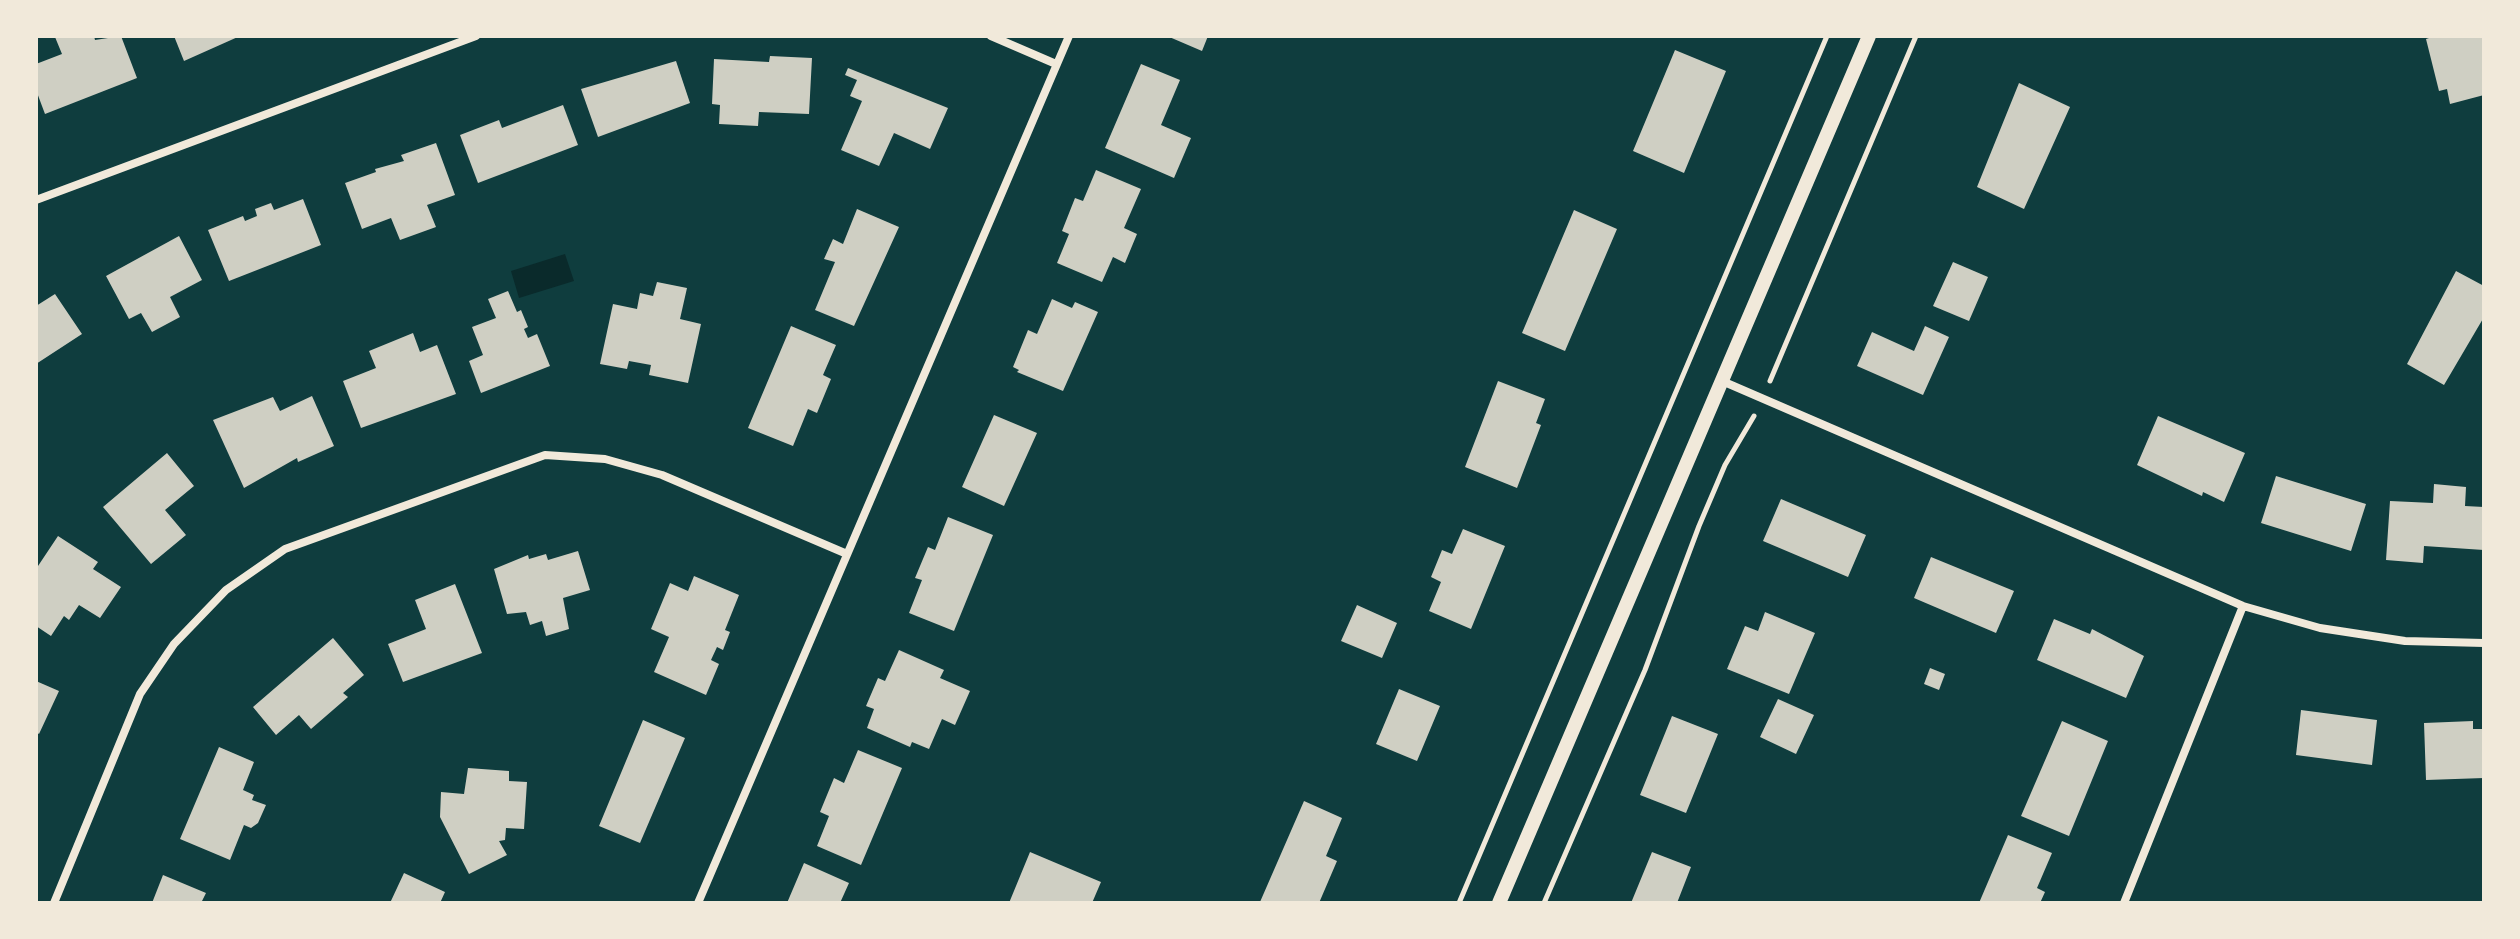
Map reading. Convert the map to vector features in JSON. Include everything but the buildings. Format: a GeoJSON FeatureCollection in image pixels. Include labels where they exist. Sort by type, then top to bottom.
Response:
{"type":"FeatureCollection","features":[{"type":"Feature","properties":{"kind":"street"},"geometry":{"type":"LineString","coordinates":[[36,200],[476,36]]}},
{"type":"Feature","properties":{"kind":"street"},"geometry":{"type":"LineString","coordinates":[[991,36],[1056,64]]}},
{"type":"Feature","properties":{"kind":"street"},"geometry":{"type":"LineString","coordinates":[[698,903],[1069,36]]}},
{"type":"Feature","properties":{"kind":"street"},"geometry":{"type":"LineString","coordinates":[[1499,903],[1869,36]]}},
{"type":"Feature","properties":{"kind":"street"},"geometry":{"type":"LineString","coordinates":[[1722,381],[2243,606],[2320,628],[2405,641],[2484,643]]}},
{"type":"Feature","properties":{"kind":"street"},"geometry":{"type":"LineString","coordinates":[[54,903],[140,694],[174,644],[226,590],[285,549],[545,455],[605,459],[662,475],[847,554]]}},
{"type":"Feature","properties":{"kind":"street"},"geometry":{"type":"LineString","coordinates":[[2124,903],[2243,606]]}},
{"type":"Feature","properties":{"kind":"path"},"geometry":{"type":"LineString","coordinates":[[1459,903],[1827,36]]}},
{"type":"Feature","properties":{"kind":"path"},"geometry":{"type":"LineString","coordinates":[[1544,903],[1645,670],[1725,465],[1745,437],[1763,398],[1916,36]]}},
{"type":"Feature","properties":{"kind":"water"},"geometry":{"type":"Polygon","coordinates":[[[565,254],[574,281],[519,298],[511,271],[565,254]]]}}]}
